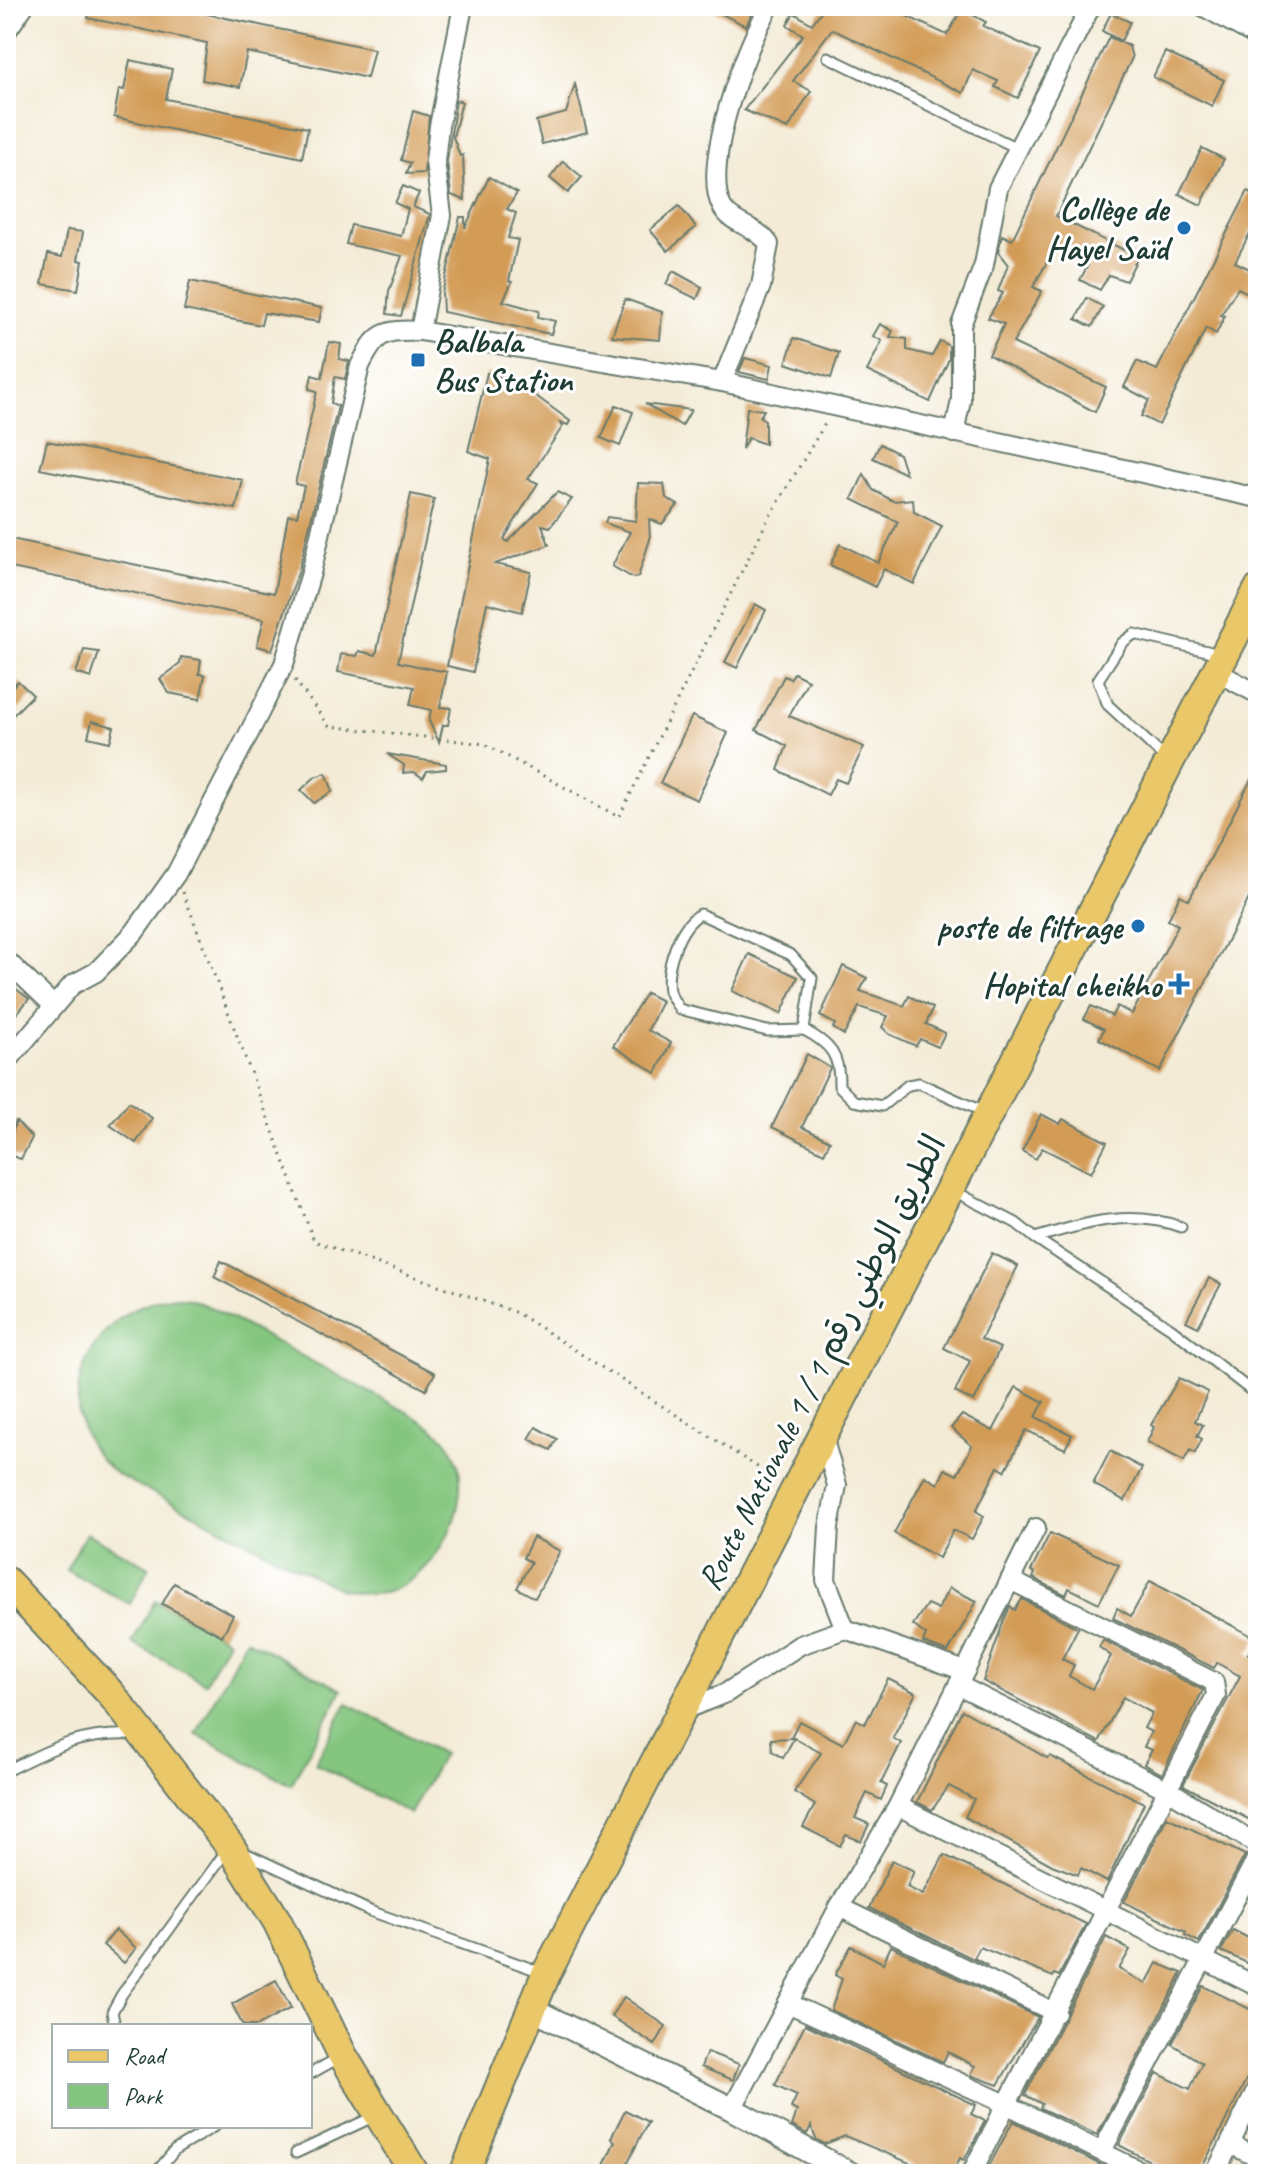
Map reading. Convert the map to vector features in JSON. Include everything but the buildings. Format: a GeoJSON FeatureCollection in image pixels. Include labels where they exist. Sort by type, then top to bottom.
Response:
{"type":"FeatureCollection","features":[{"type":"Feature","properties":{"kind":"main road","name":"Route Nationale 1 / الطريق الوطني رقم 1"},"geometry":{"type":"LineString","coordinates":[[464,2174],[546,1974],[1258,590]]}},
{"type":"Feature","properties":{"kind":"main road"},"geometry":{"type":"LineString","coordinates":[[6,1581],[76,1652],[146,1736],[230,1846],[277,1921],[343,2056],[415,2174]]}},
{"type":"Feature","properties":{"kind":"street"},"geometry":{"type":"LineString","coordinates":[[420,331],[442,215],[435,161],[439,126],[463,6]]}},
{"type":"Feature","properties":{"kind":"street"},"geometry":{"type":"LineString","coordinates":[[722,382],[761,286],[769,244],[761,232],[732,218],[722,207],[718,193],[719,145],[734,83],[770,6]]}},
{"type":"Feature","properties":{"kind":"street"},"geometry":{"type":"LineString","coordinates":[[954,433],[961,400],[959,339],[964,311],[984,265],[998,188],[1091,6]]}},
{"type":"Feature","properties":{"kind":"street"},"geometry":{"type":"LineString","coordinates":[[1202,6],[1258,37]]}},
{"type":"Feature","properties":{"kind":"street"},"geometry":{"type":"LineString","coordinates":[[6,1063],[72,985],[96,972],[134,933],[176,874],[284,664],[315,559],[360,366],[372,340],[394,329],[722,382],[1258,498]]}},
{"type":"Feature","properties":{"kind":"street"},"geometry":{"type":"LineString","coordinates":[[1219,663],[1258,694]]}},
{"type":"Feature","properties":{"kind":"street"},"geometry":{"type":"LineString","coordinates":[[6,960],[54,1006]]}},
{"type":"Feature","properties":{"kind":"street"},"geometry":{"type":"LineString","coordinates":[[823,1437],[837,1485],[829,1527],[826,1580],[845,1629]]}},
{"type":"Feature","properties":{"kind":"street"},"geometry":{"type":"LineString","coordinates":[[732,2109],[839,1907],[898,1806],[1036,1528]]}},
{"type":"Feature","properties":{"kind":"street"},"geometry":{"type":"LineString","coordinates":[[971,2174],[1170,1791],[1216,1695],[1214,1682],[1010,1580]]}},
{"type":"Feature","properties":{"kind":"street"},"geometry":{"type":"LineString","coordinates":[[681,1711],[726,1693],[800,1645],[845,1629],[962,1678],[1170,1791],[1258,1845]]}},
{"type":"Feature","properties":{"kind":"street"},"geometry":{"type":"LineString","coordinates":[[898,1806],[1258,1987]]}},
{"type":"Feature","properties":{"kind":"street"},"geometry":{"type":"LineString","coordinates":[[1102,2151],[1258,1856]]}},
{"type":"Feature","properties":{"kind":"street"},"geometry":{"type":"LineString","coordinates":[[839,1907],[1056,2013]]}},
{"type":"Feature","properties":{"kind":"street"},"geometry":{"type":"LineString","coordinates":[[788,2003],[1008,2105],[1146,2174]]}},
{"type":"Feature","properties":{"kind":"street"},"geometry":{"type":"LineString","coordinates":[[530,2008],[732,2109],[851,2174]]}},
{"type":"Feature","properties":{"kind":"street"},"geometry":{"type":"LineString","coordinates":[[1215,2174],[1258,2087]]}},
{"type":"Feature","properties":{"kind":"street"},"geometry":{"type":"LineString","coordinates":[[1230,2144],[1258,2158]]}},
{"type":"Feature","properties":{"kind":"lane"},"geometry":{"type":"LineString","coordinates":[[828,57],[1017,148]]}},
{"type":"Feature","properties":{"kind":"lane"},"geometry":{"type":"LineString","coordinates":[[1169,762],[1108,705],[1098,680],[1122,643],[1134,634],[1219,663]]}},
{"type":"Feature","properties":{"kind":"lane"},"geometry":{"type":"LineString","coordinates":[[804,1030],[812,978],[804,966],[791,955],[712,917],[700,914],[688,920],[670,963],[669,992],[679,1009],[767,1031],[804,1030],[826,1042],[840,1062],[839,1086],[854,1101],[882,1106],[908,1085],[919,1083],[989,1114]]}},
{"type":"Feature","properties":{"kind":"lane"},"geometry":{"type":"LineString","coordinates":[[951,1190],[1016,1223],[1172,1329],[1258,1396]]}},
{"type":"Feature","properties":{"kind":"lane"},"geometry":{"type":"LineString","coordinates":[[1035,1238],[1106,1218],[1155,1218],[1181,1227]]}},
{"type":"Feature","properties":{"kind":"lane"},"geometry":{"type":"LineString","coordinates":[[6,1771],[66,1741],[111,1734],[146,1736]]}},
{"type":"Feature","properties":{"kind":"lane"},"geometry":{"type":"LineString","coordinates":[[115,2024],[112,2012],[122,1994],[230,1846],[370,1911],[546,1974]]}},
{"type":"Feature","properties":{"kind":"lane"},"geometry":{"type":"LineString","coordinates":[[312,2073],[343,2056]]}},
{"type":"Feature","properties":{"kind":"lane"},"geometry":{"type":"LineString","coordinates":[[296,2153],[378,2114]]}},
{"type":"Feature","properties":{"kind":"lane"},"geometry":{"type":"LineString","coordinates":[[155,2174],[175,2150],[212,2128]]}},
{"type":"Feature","properties":{"kind":"path"},"geometry":{"type":"LineString","coordinates":[[284,664],[329,726],[485,744],[619,817],[766,523],[835,407]]}},
{"type":"Feature","properties":{"kind":"path"},"geometry":{"type":"LineString","coordinates":[[176,874],[314,1241],[517,1313],[770,1475]]}},
{"type":"Feature","properties":{"kind":"green space"},"geometry":{"type":"Polygon","coordinates":[[[170,1297],[190,1299],[212,1308],[407,1412],[441,1435],[450,1446],[458,1465],[458,1507],[451,1528],[427,1566],[411,1580],[386,1592],[366,1594],[339,1589],[118,1475],[95,1452],[82,1425],[78,1397],[83,1370],[95,1344],[115,1323],[140,1306],[170,1297]]]}},
{"type":"Feature","properties":{"kind":"green space"},"geometry":{"type":"Polygon","coordinates":[[[86,1533],[149,1567],[130,1604],[66,1570],[86,1533]]]}},
{"type":"Feature","properties":{"kind":"green space"},"geometry":{"type":"Polygon","coordinates":[[[155,1600],[228,1640],[205,1683],[132,1643],[155,1600]]]}},
{"type":"Feature","properties":{"kind":"green space"},"geometry":{"type":"Polygon","coordinates":[[[246,1639],[342,1690],[291,1785],[196,1734],[246,1639]]]}},
{"type":"Feature","properties":{"kind":"green space"},"geometry":{"type":"Polygon","coordinates":[[[347,1703],[443,1754],[410,1814],[315,1763],[347,1703]]]}},
{"type":"Feature","properties":{"kind":"place","name":"Collège de Hayel Saïd"},"geometry":{"type":"Point","coordinates":[1184,228]}},
{"type":"Feature","properties":{"kind":"place","name":"Balbala Bus Station"},"geometry":{"type":"Point","coordinates":[418,360]}},
{"type":"Feature","properties":{"kind":"place","name":"poste de filtrage"},"geometry":{"type":"Point","coordinates":[1138,926]}},
{"type":"Feature","properties":{"kind":"place","name":"Hopital cheikho"},"geometry":{"type":"Point","coordinates":[1179,984]}}]}
